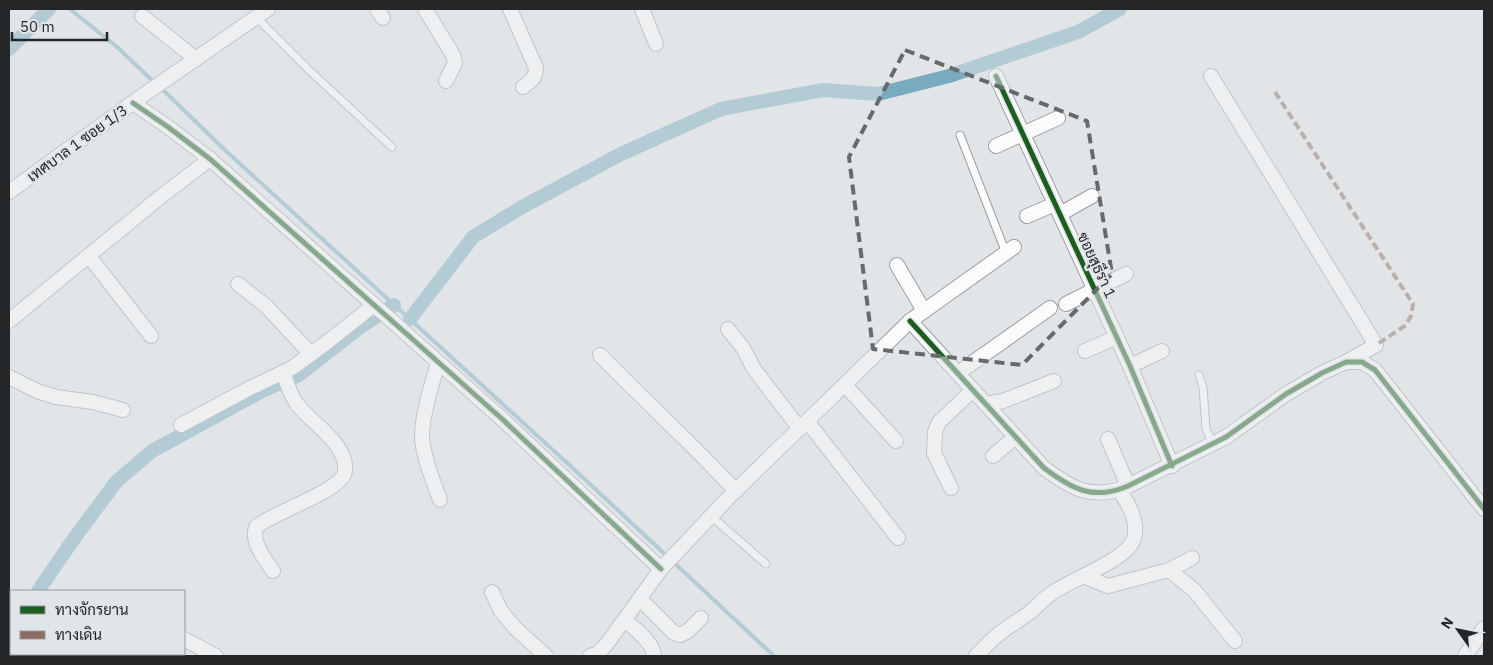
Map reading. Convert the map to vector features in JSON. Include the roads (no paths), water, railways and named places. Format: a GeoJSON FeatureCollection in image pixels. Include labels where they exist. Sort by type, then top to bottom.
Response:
{"type":"FeatureCollection","features":[{"type":"Feature","properties":{"kind":"street","name":"เทศบาล 1 ซอย 1/3"},"geometry":{"type":"LineString","coordinates":[[9,192],[268,9]]}},
{"type":"Feature","properties":{"kind":"street"},"geometry":{"type":"LineString","coordinates":[[425,9],[453,55],[455,63],[446,81]]}},
{"type":"Feature","properties":{"kind":"street"},"geometry":{"type":"LineString","coordinates":[[510,9],[536,68],[533,80],[523,87]]}},
{"type":"Feature","properties":{"kind":"street"},"geometry":{"type":"LineString","coordinates":[[642,9],[656,44]]}},
{"type":"Feature","properties":{"kind":"street"},"geometry":{"type":"LineString","coordinates":[[142,16],[196,59]]}},
{"type":"Feature","properties":{"kind":"street","name":"ซอยสุธีรา 1"},"geometry":{"type":"LineString","coordinates":[[996,76],[1130,366],[1172,466]]}},
{"type":"Feature","properties":{"kind":"street"},"geometry":{"type":"LineString","coordinates":[[910,321],[1044,468],[1082,491],[1104,493],[1124,488],[1226,438],[1286,394],[1376,345],[1211,76]]}},
{"type":"Feature","properties":{"kind":"street"},"geometry":{"type":"LineString","coordinates":[[137,100],[168,127],[210,159],[501,418],[663,567]]}},
{"type":"Feature","properties":{"kind":"street"},"geometry":{"type":"LineString","coordinates":[[996,146],[1058,118]]}},
{"type":"Feature","properties":{"kind":"street"},"geometry":{"type":"LineString","coordinates":[[9,321],[159,198],[210,159]]}},
{"type":"Feature","properties":{"kind":"street"},"geometry":{"type":"LineString","coordinates":[[1027,216],[1057,209],[1092,196]]}},
{"type":"Feature","properties":{"kind":"street"},"geometry":{"type":"LineString","coordinates":[[590,656],[598,653],[606,645],[663,567],[675,554],[736,491],[910,321],[1010,250]]}},
{"type":"Feature","properties":{"kind":"street"},"geometry":{"type":"LineString","coordinates":[[89,256],[151,336]]}},
{"type":"Feature","properties":{"kind":"street"},"geometry":{"type":"LineString","coordinates":[[897,266],[924,311]]}},
{"type":"Feature","properties":{"kind":"street"},"geometry":{"type":"LineString","coordinates":[[1066,304],[1126,274]]}},
{"type":"Feature","properties":{"kind":"street"},"geometry":{"type":"LineString","coordinates":[[238,284],[266,306],[312,354]]}},
{"type":"Feature","properties":{"kind":"street"},"geometry":{"type":"LineString","coordinates":[[958,373],[1050,308]]}},
{"type":"Feature","properties":{"kind":"street"},"geometry":{"type":"LineString","coordinates":[[181,425],[248,389],[285,378],[312,354],[379,310]]}},
{"type":"Feature","properties":{"kind":"street"},"geometry":{"type":"LineString","coordinates":[[728,328],[754,369],[804,425],[898,538]]}},
{"type":"Feature","properties":{"kind":"street"},"geometry":{"type":"LineString","coordinates":[[1085,351],[1116,337]]}},
{"type":"Feature","properties":{"kind":"street"},"geometry":{"type":"LineString","coordinates":[[1130,366],[1162,352]]}},
{"type":"Feature","properties":{"kind":"street"},"geometry":{"type":"LineString","coordinates":[[600,355],[736,491]]}},
{"type":"Feature","properties":{"kind":"street"},"geometry":{"type":"LineString","coordinates":[[1346,362],[1362,362],[1375,370],[1484,509]]}},
{"type":"Feature","properties":{"kind":"street"},"geometry":{"type":"LineString","coordinates":[[438,363],[422,436],[432,478],[440,500]]}},
{"type":"Feature","properties":{"kind":"street"},"geometry":{"type":"LineString","coordinates":[[9,378],[56,398],[93,402],[123,410]]}},
{"type":"Feature","properties":{"kind":"street"},"geometry":{"type":"LineString","coordinates":[[273,571],[257,543],[255,537],[256,527],[282,511],[329,489],[341,480],[345,469],[337,446],[297,404],[285,378]]}},
{"type":"Feature","properties":{"kind":"street"},"geometry":{"type":"LineString","coordinates":[[986,404],[1003,401],[1054,381]]}},
{"type":"Feature","properties":{"kind":"street"},"geometry":{"type":"LineString","coordinates":[[845,385],[896,441]]}},
{"type":"Feature","properties":{"kind":"street"},"geometry":{"type":"LineString","coordinates":[[951,488],[934,454],[935,432],[939,422],[973,390]]}},
{"type":"Feature","properties":{"kind":"street"},"geometry":{"type":"LineString","coordinates":[[993,456],[1015,437]]}},
{"type":"Feature","properties":{"kind":"street"},"geometry":{"type":"LineString","coordinates":[[976,656],[992,639],[1030,612],[1052,593],[1114,559],[1126,551],[1133,542],[1135,531],[1134,519],[1108,439]]}},
{"type":"Feature","properties":{"kind":"street"},"geometry":{"type":"LineString","coordinates":[[1083,576],[1108,586],[1169,570],[1192,558]]}},
{"type":"Feature","properties":{"kind":"street"},"geometry":{"type":"LineString","coordinates":[[1169,570],[1194,590],[1235,640]]}},
{"type":"Feature","properties":{"kind":"street"},"geometry":{"type":"LineString","coordinates":[[492,592],[501,611],[515,628],[546,656]]}},
{"type":"Feature","properties":{"kind":"street"},"geometry":{"type":"LineString","coordinates":[[640,599],[674,633],[680,635],[688,631],[701,618]]}},
{"type":"Feature","properties":{"kind":"street"},"geometry":{"type":"LineString","coordinates":[[625,620],[654,650],[654,656]]}},
{"type":"Feature","properties":{"kind":"street"},"geometry":{"type":"LineString","coordinates":[[1465,656],[1484,628]]}},
{"type":"Feature","properties":{"kind":"street"},"geometry":{"type":"LineString","coordinates":[[185,639],[216,656]]}},
{"type":"Feature","properties":{"kind":"lane"},"geometry":{"type":"LineString","coordinates":[[256,16],[310,71],[392,148]]}},
{"type":"Feature","properties":{"kind":"lane"},"geometry":{"type":"LineString","coordinates":[[960,135],[1010,250]]}},
{"type":"Feature","properties":{"kind":"lane"},"geometry":{"type":"LineString","coordinates":[[1199,376],[1203,387],[1206,429],[1213,444]]}},
{"type":"Feature","properties":{"kind":"lane"},"geometry":{"type":"LineString","coordinates":[[712,516],[766,564]]}},
{"type":"Feature","properties":{"kind":"waterway"},"geometry":{"type":"LineString","coordinates":[[9,49],[49,9]]}},
{"type":"Feature","properties":{"kind":"waterway"},"geometry":{"type":"LineString","coordinates":[[70,9],[117,47],[154,82]]}},
{"type":"Feature","properties":{"kind":"waterway"},"geometry":{"type":"LineString","coordinates":[[410,319],[473,237],[522,207],[621,154],[721,109],[823,90],[878,94],[949,76],[1078,32],[1120,9]]}},
{"type":"Feature","properties":{"kind":"waterway"},"geometry":{"type":"LineString","coordinates":[[160,87],[226,151],[577,472],[774,656]]}},
{"type":"Feature","properties":{"kind":"waterway"},"geometry":{"type":"LineString","coordinates":[[39,590],[116,482],[152,451],[262,391],[299,375],[359,328],[394,305]]}}]}
